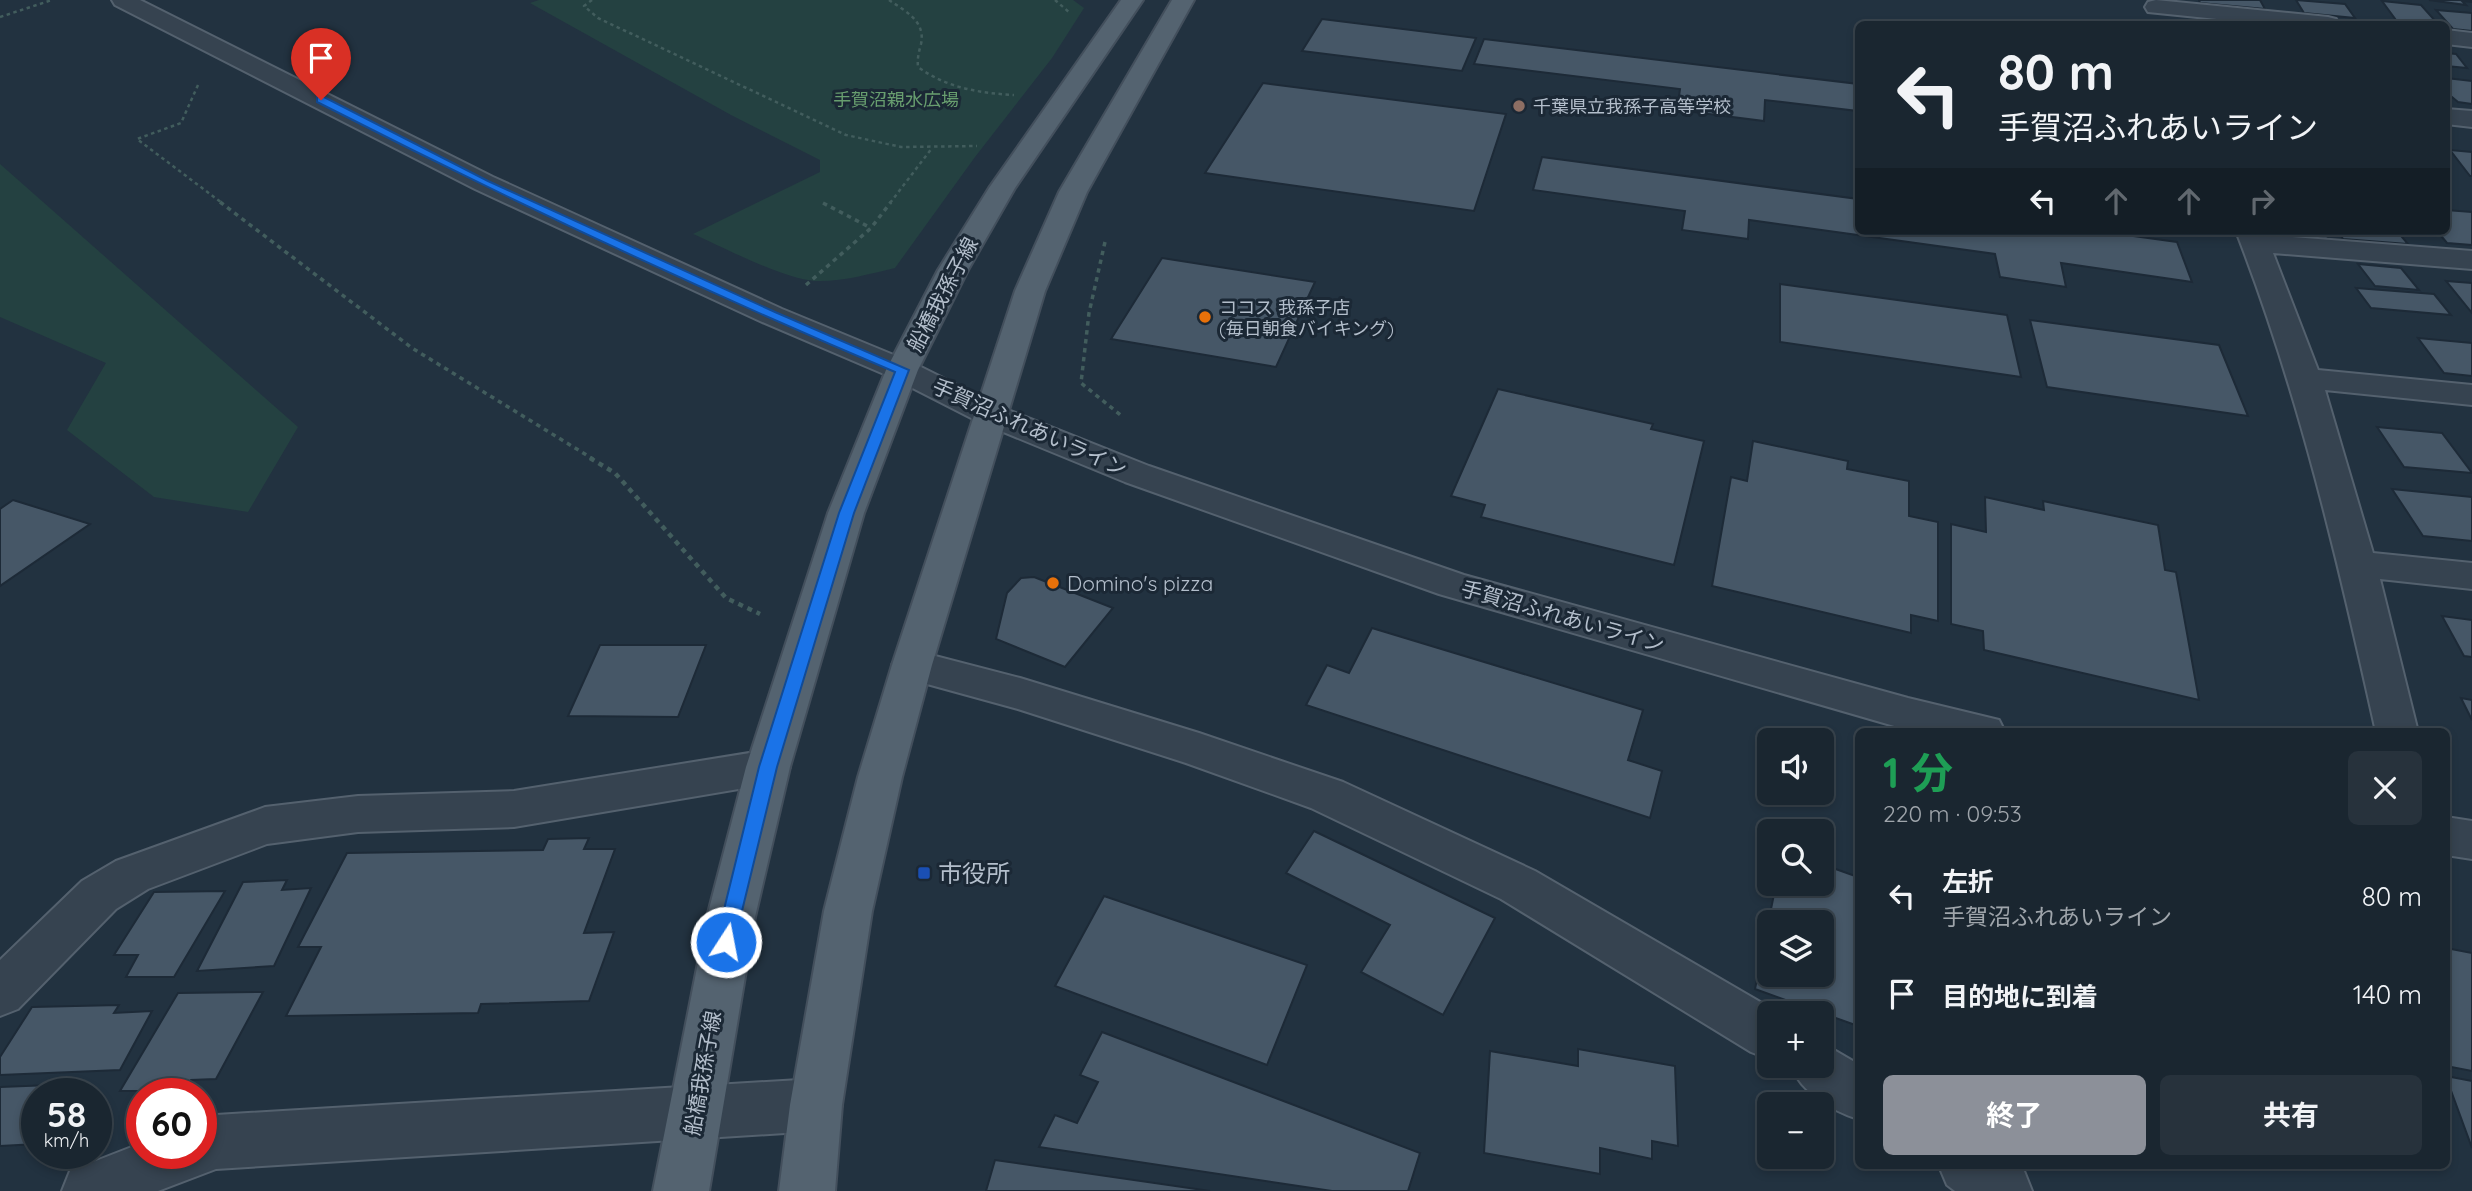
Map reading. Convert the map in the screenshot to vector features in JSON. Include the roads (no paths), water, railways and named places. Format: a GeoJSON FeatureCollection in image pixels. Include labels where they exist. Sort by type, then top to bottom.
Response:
{"type":"FeatureCollection","features":[{"type":"Feature","properties":{"kind":"main road","name":"船橋我孫子線"},"geometry":{"type":"LineString","coordinates":[[681,1191],[731,917],[768,767],[846,513],[902,370],[953,270],[1002,188],[1132,0]]}},
{"type":"Feature","properties":{"kind":"main road"},"geometry":{"type":"LineString","coordinates":[[807,1191],[816,1105],[848,911],[880,777],[912,665],[1030,291],[1073,192],[1183,0]]}},
{"type":"Feature","properties":{"kind":"street","name":"手賀沼ふれあいライン"},"geometry":{"type":"LineString","coordinates":[[122,0],[484,183],[771,315],[902,370],[991,415],[1137,474],[1453,585],[1908,714],[1967,728]]}},
{"type":"Feature","properties":{"kind":"street"},"geometry":{"type":"LineString","coordinates":[[2158,10],[2292,21]]}},
{"type":"Feature","properties":{"kind":"street"},"geometry":{"type":"LineString","coordinates":[[2450,37],[2472,40]]}},
{"type":"Feature","properties":{"kind":"street"},"geometry":{"type":"LineString","coordinates":[[2450,116],[2472,119]]}},
{"type":"Feature","properties":{"kind":"street"},"geometry":{"type":"LineString","coordinates":[[2396,728],[2358,564],[2307,379],[2253,237],[2472,260]]}},
{"type":"Feature","properties":{"kind":"street"},"geometry":{"type":"LineString","coordinates":[[2307,379],[2472,395]]}},
{"type":"Feature","properties":{"kind":"street"},"geometry":{"type":"LineString","coordinates":[[2358,564],[2472,576]]}},
{"type":"Feature","properties":{"kind":"street"},"geometry":{"type":"LineString","coordinates":[[912,665],[1020,694],[1199,750],[1326,794],[1518,885],[1757,1028]]}},
{"type":"Feature","properties":{"kind":"street"},"geometry":{"type":"LineString","coordinates":[[0,993],[99,895],[132,875],[265,826],[358,814],[514,809],[768,767]]}},
{"type":"Feature","properties":{"kind":"street"},"geometry":{"type":"LineString","coordinates":[[2450,837],[2472,840]]}},
{"type":"Feature","properties":{"kind":"street"},"geometry":{"type":"LineString","coordinates":[[1834,1078],[1855,1092]]}},
{"type":"Feature","properties":{"kind":"street"},"geometry":{"type":"LineString","coordinates":[[217,1142],[816,1105]]}},
{"type":"Feature","properties":{"kind":"street"},"geometry":{"type":"LineString","coordinates":[[90,1191],[145,1169]]}},
{"type":"Feature","properties":{"kind":"street"},"geometry":{"type":"LineString","coordinates":[[1971,1169],[2004,1191]]}},
{"type":"Feature","properties":{"kind":"place","name":"千葉県立我孫子高等学校"},"geometry":{"type":"Point","coordinates":[1519,106]}},
{"type":"Feature","properties":{"kind":"place","name":"ココス 我孫子店 (毎日朝食バイキング)"},"geometry":{"type":"Point","coordinates":[1205,317]}},
{"type":"Feature","properties":{"kind":"place","name":"Domino's pizza"},"geometry":{"type":"Point","coordinates":[1053,583]}},
{"type":"Feature","properties":{"kind":"place","name":"市役所"},"geometry":{"type":"Point","coordinates":[924,873]}},
{"type":"Feature","properties":{"kind":"park label","name":"手賀沼親水広場"},"geometry":{"type":"Point","coordinates":[896,99]}}]}
